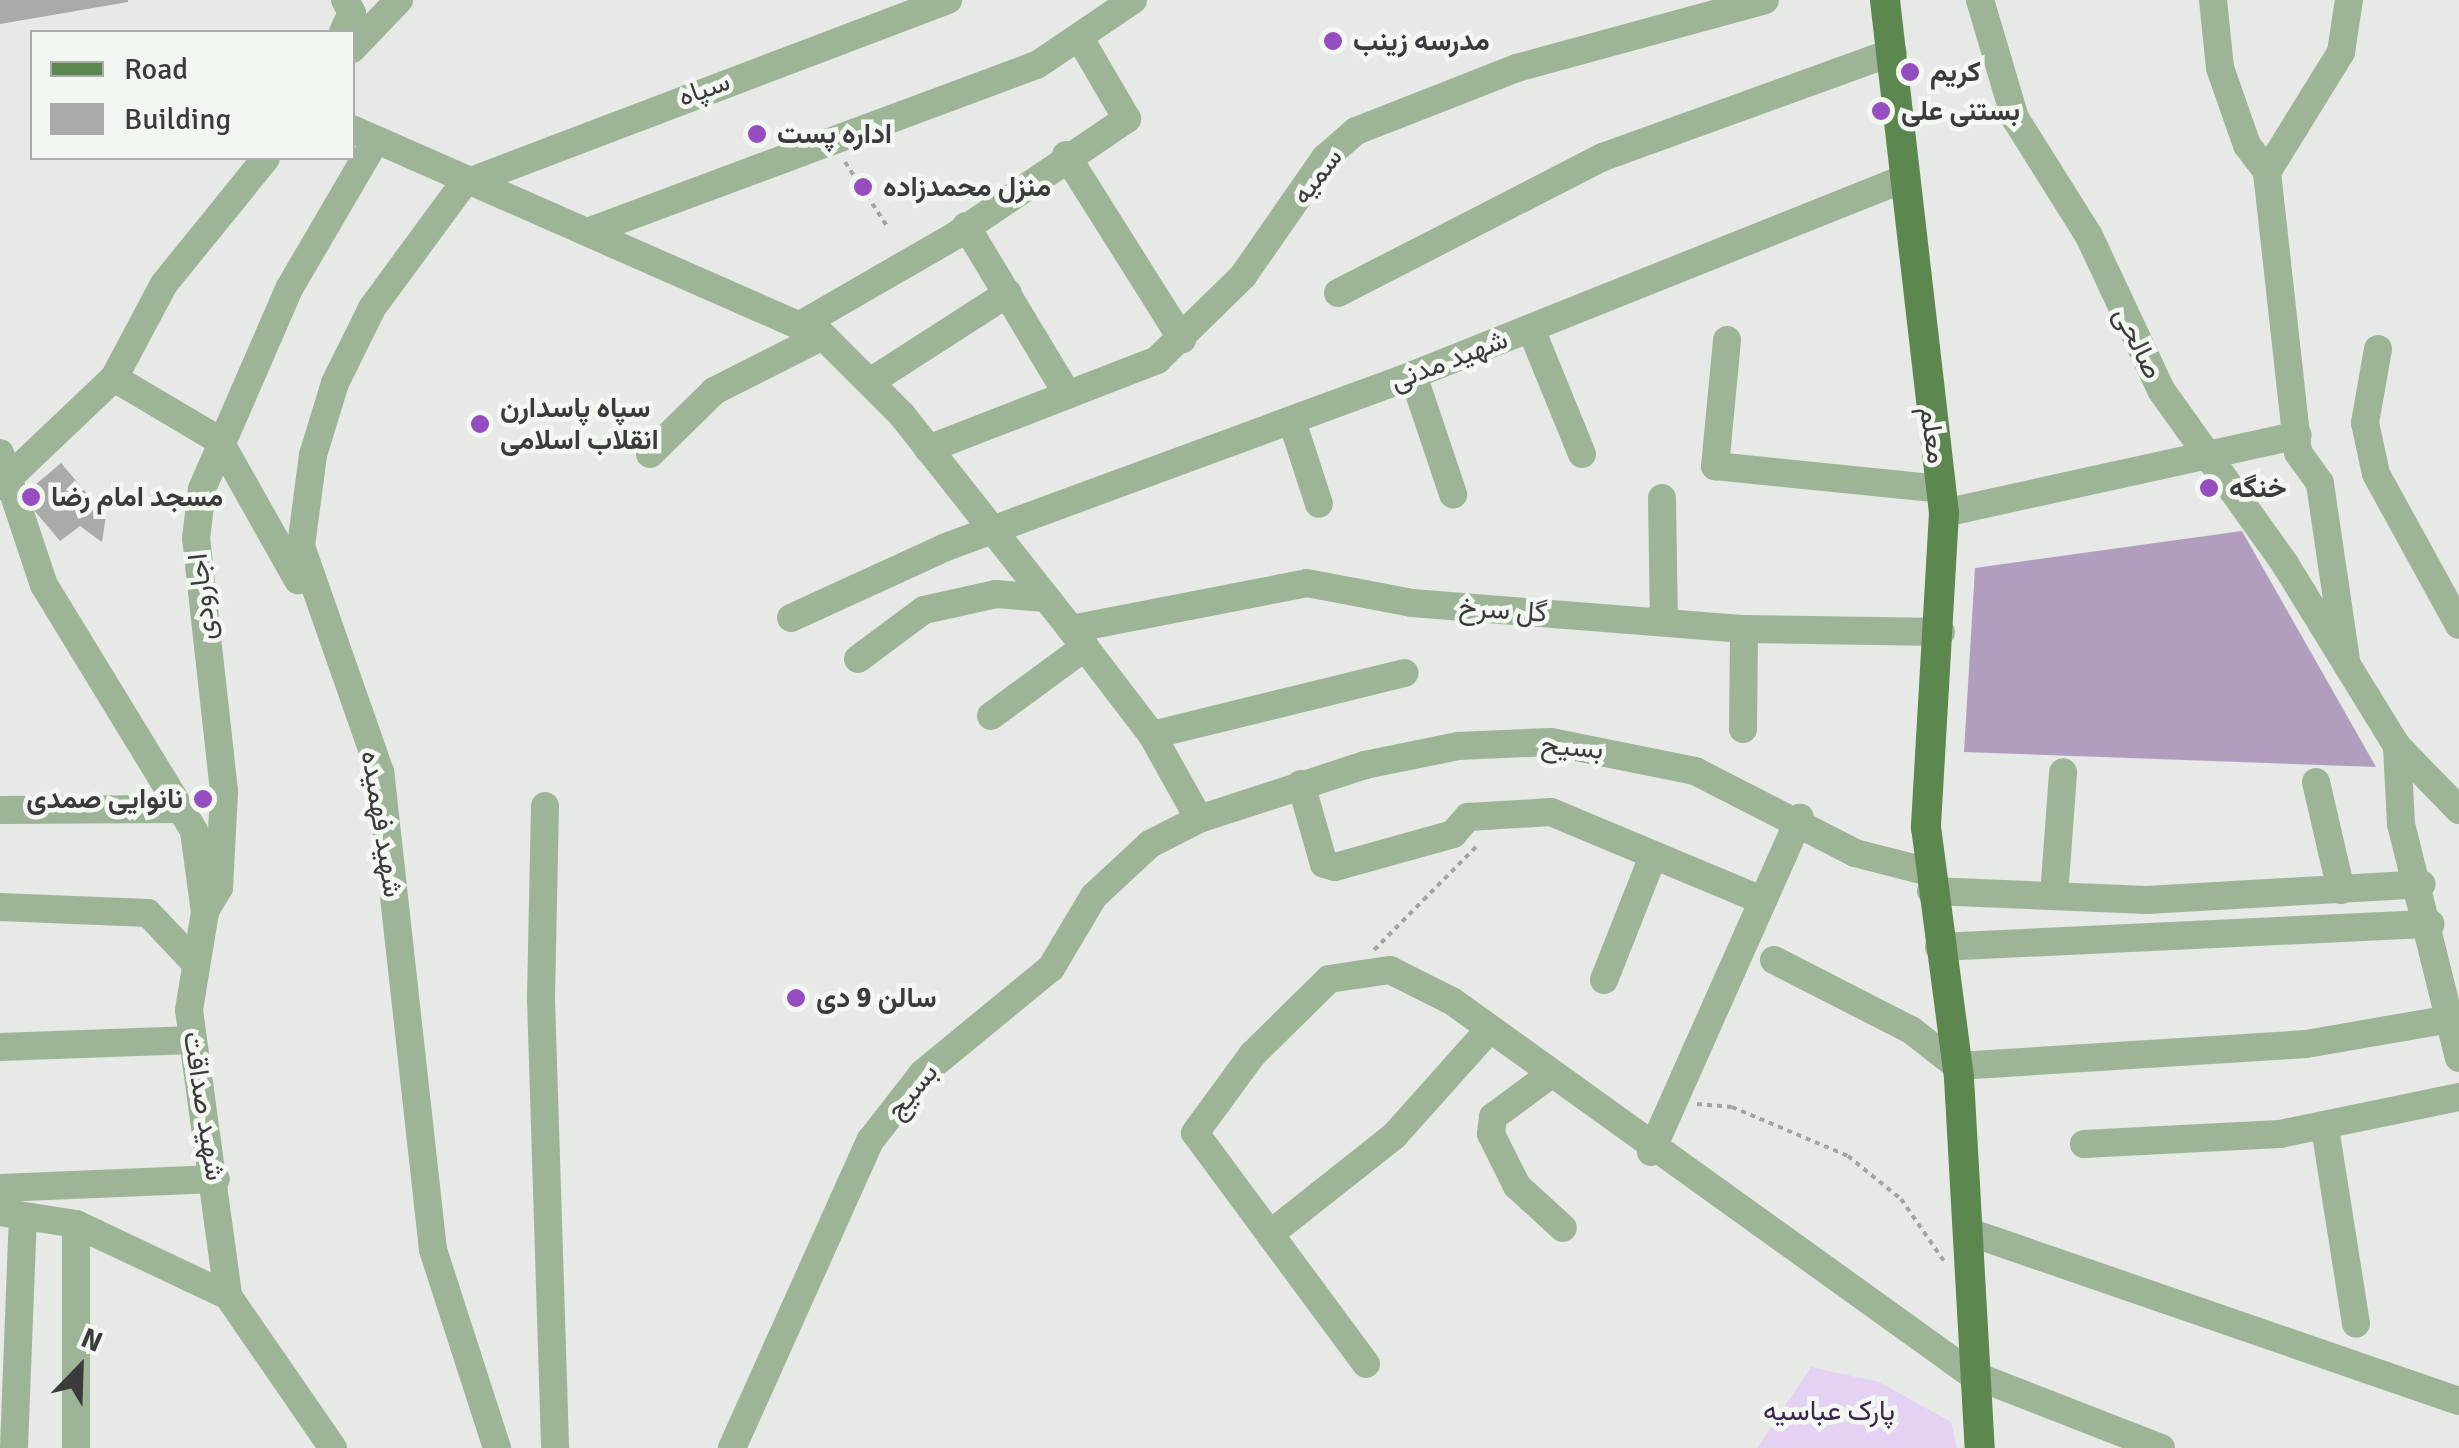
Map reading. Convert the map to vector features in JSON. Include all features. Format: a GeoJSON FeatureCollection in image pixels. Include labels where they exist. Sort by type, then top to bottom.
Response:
{"type":"FeatureCollection","features":[{"type":"Feature","properties":{"kind":"main road","name":"معلم"},"geometry":{"type":"LineString","coordinates":[[1885,0],[1943,501],[1930,882],[1957,1066],[1969,1232],[1971,1374],[1980,1448]]}},
{"type":"Feature","properties":{"kind":"street"},"geometry":{"type":"LineString","coordinates":[[344,30],[352,13],[346,0]]}},
{"type":"Feature","properties":{"kind":"street"},"geometry":{"type":"LineString","coordinates":[[355,47],[399,0]]}},
{"type":"Feature","properties":{"kind":"street","name":"سپاه"},"geometry":{"type":"LineString","coordinates":[[463,184],[502,162],[948,0]]}},
{"type":"Feature","properties":{"kind":"street"},"geometry":{"type":"LineString","coordinates":[[590,231],[831,142],[1081,40],[1133,0]]}},
{"type":"Feature","properties":{"kind":"street","name":"سمیه"},"geometry":{"type":"LineString","coordinates":[[928,448],[1157,360],[1182,339],[1356,130],[1517,68],[1765,0]]}},
{"type":"Feature","properties":{"kind":"street","name":"صالحی"},"geometry":{"type":"LineString","coordinates":[[1980,0],[2014,118],[2089,236],[2161,390],[2346,660],[2396,746]]}},
{"type":"Feature","properties":{"kind":"street"},"geometry":{"type":"LineString","coordinates":[[2213,0],[2220,68],[2246,145],[2266,172],[2298,435],[2320,483],[2346,660]]}},
{"type":"Feature","properties":{"kind":"street"},"geometry":{"type":"LineString","coordinates":[[2266,172],[2341,52],[2348,0]]}},
{"type":"Feature","properties":{"kind":"street"},"geometry":{"type":"LineString","coordinates":[[650,454],[714,391],[812,330],[1066,154],[1127,119],[1081,40]]}},
{"type":"Feature","properties":{"kind":"street"},"geometry":{"type":"LineString","coordinates":[[1338,293],[1602,158],[1893,52]]}},
{"type":"Feature","properties":{"kind":"street"},"geometry":{"type":"LineString","coordinates":[[364,134],[463,184],[590,231],[812,330],[870,382],[928,448],[1152,735],[1200,819]]}},
{"type":"Feature","properties":{"kind":"street"},"geometry":{"type":"LineString","coordinates":[[1066,154],[1182,339]]}},
{"type":"Feature","properties":{"kind":"street"},"geometry":{"type":"LineString","coordinates":[[5,482],[114,378],[164,284],[264,160]]}},
{"type":"Feature","properties":{"kind":"street","name":"اجارودی"},"geometry":{"type":"LineString","coordinates":[[205,912],[219,888],[224,791],[196,540],[219,440],[351,160]]}},
{"type":"Feature","properties":{"kind":"street","name":"شهید مدنی"},"geometry":{"type":"LineString","coordinates":[[791,618],[991,530],[1414,375],[1904,179]]}},
{"type":"Feature","properties":{"kind":"street","name":"شهید فهمیده"},"geometry":{"type":"LineString","coordinates":[[463,184],[372,308],[335,383],[313,454],[301,546],[320,619],[380,772],[433,1250],[497,1448]]}},
{"type":"Feature","properties":{"kind":"street"},"geometry":{"type":"LineString","coordinates":[[966,226],[1068,394]]}},
{"type":"Feature","properties":{"kind":"street"},"geometry":{"type":"LineString","coordinates":[[870,382],[1008,293]]}},
{"type":"Feature","properties":{"kind":"street"},"geometry":{"type":"LineString","coordinates":[[1531,328],[1582,454]]}},
{"type":"Feature","properties":{"kind":"street"},"geometry":{"type":"LineString","coordinates":[[1727,340],[1715,466],[1943,501],[2206,460],[2298,435]]}},
{"type":"Feature","properties":{"kind":"street"},"geometry":{"type":"LineString","coordinates":[[2378,349],[2365,423],[2376,474],[2459,625]]}},
{"type":"Feature","properties":{"kind":"street"},"geometry":{"type":"LineString","coordinates":[[1414,375],[1454,494]]}},
{"type":"Feature","properties":{"kind":"street"},"geometry":{"type":"LineString","coordinates":[[114,378],[219,440],[320,619]]}},
{"type":"Feature","properties":{"kind":"street"},"geometry":{"type":"LineString","coordinates":[[1292,421],[1319,504]]}},
{"type":"Feature","properties":{"kind":"street","name":"شهید صداقت"},"geometry":{"type":"LineString","coordinates":[[0,452],[5,482],[44,585],[194,832],[205,912],[196,964],[194,1040],[216,1179],[228,1296],[333,1448]]}},
{"type":"Feature","properties":{"kind":"street"},"geometry":{"type":"LineString","coordinates":[[1662,498],[1664,622]]}},
{"type":"Feature","properties":{"kind":"street","name":"گل سرخ"},"geometry":{"type":"LineString","coordinates":[[1078,638],[1306,582],[1412,604],[1744,629],[1941,632]]}},
{"type":"Feature","properties":{"kind":"street"},"geometry":{"type":"LineString","coordinates":[[858,659],[924,610],[996,594],[1046,598]]}},
{"type":"Feature","properties":{"kind":"street"},"geometry":{"type":"LineString","coordinates":[[1743,728],[1744,629]]}},
{"type":"Feature","properties":{"kind":"street"},"geometry":{"type":"LineString","coordinates":[[991,716],[1078,638]]}},
{"type":"Feature","properties":{"kind":"street"},"geometry":{"type":"LineString","coordinates":[[1152,735],[1406,673]]}},
{"type":"Feature","properties":{"kind":"street","name":"بسیح"},"geometry":{"type":"LineString","coordinates":[[1200,819],[1300,784],[1458,746],[1551,742],[1695,771],[1800,818],[1854,853],[1930,882],[2054,896],[2341,890],[2422,884]]}},
{"type":"Feature","properties":{"kind":"street"},"geometry":{"type":"LineString","coordinates":[[2396,746],[2454,798]]}},
{"type":"Feature","properties":{"kind":"street"},"geometry":{"type":"LineString","coordinates":[[2396,746],[2401,824],[2422,884],[2459,1058]]}},
{"type":"Feature","properties":{"kind":"street"},"geometry":{"type":"LineString","coordinates":[[2054,896],[2063,772]]}},
{"type":"Feature","properties":{"kind":"street"},"geometry":{"type":"LineString","coordinates":[[2316,782],[2341,890]]}},
{"type":"Feature","properties":{"kind":"street"},"geometry":{"type":"LineString","coordinates":[[1300,784],[1324,864],[1335,868],[1454,834],[1468,817],[1551,812],[1652,859],[1761,900]]}},
{"type":"Feature","properties":{"kind":"street"},"geometry":{"type":"LineString","coordinates":[[545,806],[541,999],[555,1448]]}},
{"type":"Feature","properties":{"kind":"street"},"geometry":{"type":"LineString","coordinates":[[0,810],[182,809]]}},
{"type":"Feature","properties":{"kind":"street"},"geometry":{"type":"LineString","coordinates":[[1651,1152],[1670,1100],[1800,818]]}},
{"type":"Feature","properties":{"kind":"street","name":"بسیج"},"geometry":{"type":"LineString","coordinates":[[732,1448],[870,1142],[923,1073],[1051,968],[1094,896],[1150,844],[1200,819]]}},
{"type":"Feature","properties":{"kind":"street"},"geometry":{"type":"LineString","coordinates":[[1604,980],[1652,859]]}},
{"type":"Feature","properties":{"kind":"street"},"geometry":{"type":"LineString","coordinates":[[0,907],[148,913],[196,964]]}},
{"type":"Feature","properties":{"kind":"street"},"geometry":{"type":"LineString","coordinates":[[1939,947],[2430,924]]}},
{"type":"Feature","properties":{"kind":"street"},"geometry":{"type":"LineString","coordinates":[[1774,960],[1911,1030],[1957,1066],[2306,1044],[2450,1018]]}},
{"type":"Feature","properties":{"kind":"street"},"geometry":{"type":"LineString","coordinates":[[1366,1364],[1195,1133],[1304,1000],[1329,979],[1357,972],[1420,980],[1486,1033],[1651,1152],[1971,1374],[2161,1448]]}},
{"type":"Feature","properties":{"kind":"street"},"geometry":{"type":"LineString","coordinates":[[1270,1234],[1394,1136],[1486,1033]]}},
{"type":"Feature","properties":{"kind":"street"},"geometry":{"type":"LineString","coordinates":[[0,1046],[194,1040]]}},
{"type":"Feature","properties":{"kind":"street"},"geometry":{"type":"LineString","coordinates":[[1547,1077],[1494,1117],[1491,1134],[1517,1186],[1562,1228]]}},
{"type":"Feature","properties":{"kind":"street"},"geometry":{"type":"LineString","coordinates":[[2084,1144],[2325,1128],[2459,1097]]}},
{"type":"Feature","properties":{"kind":"street"},"geometry":{"type":"LineString","coordinates":[[2325,1128],[2356,1324]]}},
{"type":"Feature","properties":{"kind":"street"},"geometry":{"type":"LineString","coordinates":[[0,1188],[216,1179]]}},
{"type":"Feature","properties":{"kind":"street"},"geometry":{"type":"LineString","coordinates":[[14,1448],[12,1214],[76,1224],[228,1296]]}},
{"type":"Feature","properties":{"kind":"street"},"geometry":{"type":"LineString","coordinates":[[76,1224],[76,1448]]}},
{"type":"Feature","properties":{"kind":"street"},"geometry":{"type":"LineString","coordinates":[[1969,1232],[2459,1402]]}},
{"type":"Feature","properties":{"kind":"path"},"geometry":{"type":"LineString","coordinates":[[831,142],[887,226]]}},
{"type":"Feature","properties":{"kind":"path"},"geometry":{"type":"LineString","coordinates":[[1357,972],[1478,844]]}},
{"type":"Feature","properties":{"kind":"path"},"geometry":{"type":"LineString","coordinates":[[1670,1100],[1732,1107],[1848,1156],[1901,1199],[1970,1290]]}},
{"type":"Feature","properties":{"kind":"green space","name":"پارک عباسیه"},"geometry":{"type":"Polygon","coordinates":[[[1811,1367],[1879,1382],[1951,1422],[1957,1448],[1757,1448],[1811,1367]]]}},
{"type":"Feature","properties":{"kind":"shaded area"},"geometry":{"type":"Polygon","coordinates":[[[2242,531],[2376,767],[1964,752],[1975,568],[2242,531]]]}},
{"type":"Feature","properties":{"kind":"building"},"geometry":{"type":"Polygon","coordinates":[[[0,0],[128,0],[128,2],[0,24],[0,0]]]}},
{"type":"Feature","properties":{"kind":"building"},"geometry":{"type":"Polygon","coordinates":[[[61,463],[106,516],[102,542],[80,526],[60,541],[22,496],[61,463]]]}},
{"type":"Feature","properties":{"kind":"place","name":"مدرسه زینب"},"geometry":{"type":"Point","coordinates":[1333,41]}},
{"type":"Feature","properties":{"kind":"place","name":"کریم"},"geometry":{"type":"Point","coordinates":[1910,72]}},
{"type":"Feature","properties":{"kind":"place","name":"بستنی علی"},"geometry":{"type":"Point","coordinates":[1881,111]}},
{"type":"Feature","properties":{"kind":"place","name":"اداره پست"},"geometry":{"type":"Point","coordinates":[757,134]}},
{"type":"Feature","properties":{"kind":"place","name":"منزل محمدزاده"},"geometry":{"type":"Point","coordinates":[863,187]}},
{"type":"Feature","properties":{"kind":"place","name":"سپاه پاسدارن انقلاب اسلامی"},"geometry":{"type":"Point","coordinates":[480,424]}},
{"type":"Feature","properties":{"kind":"place","name":"خنگه"},"geometry":{"type":"Point","coordinates":[2209,488]}},
{"type":"Feature","properties":{"kind":"place","name":"مسجد امام رضا"},"geometry":{"type":"Point","coordinates":[31,497]}},
{"type":"Feature","properties":{"kind":"place","name":"نانوایی صمدی"},"geometry":{"type":"Point","coordinates":[203,799]}},
{"type":"Feature","properties":{"kind":"place","name":"سالن 9 دی"},"geometry":{"type":"Point","coordinates":[796,998]}}]}
